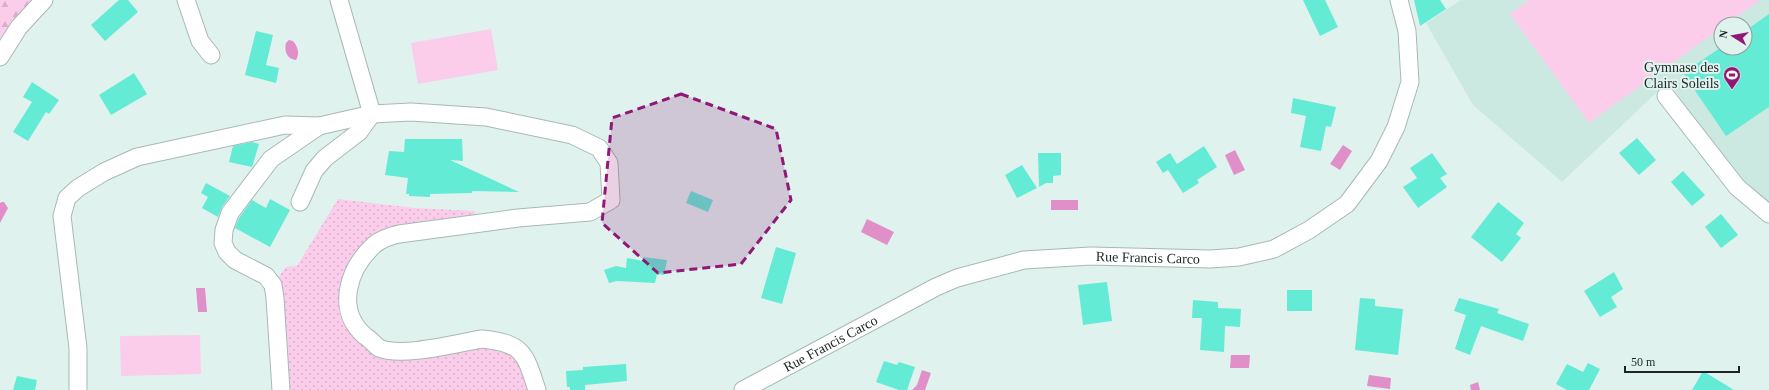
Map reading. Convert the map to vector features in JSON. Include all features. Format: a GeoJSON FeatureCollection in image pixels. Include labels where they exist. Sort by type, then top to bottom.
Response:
{"type":"FeatureCollection","features":[{"type":"Feature","properties":{"kind":"street"},"geometry":{"type":"LineString","coordinates":[[0,57],[19,27],[44,0]]}},
{"type":"Feature","properties":{"kind":"street"},"geometry":{"type":"LineString","coordinates":[[186,0],[200,41],[211,55]]}},
{"type":"Feature","properties":{"kind":"street"},"geometry":{"type":"LineString","coordinates":[[339,0],[372,114]]}},
{"type":"Feature","properties":{"kind":"street","name":"Rue Francis Carco"},"geometry":{"type":"LineString","coordinates":[[743,390],[936,287],[957,278],[1024,260],[1091,256],[1210,259],[1239,257],[1274,249],[1309,230],[1347,204],[1379,161],[1396,127],[1410,82],[1407,31],[1400,0]]}},
{"type":"Feature","properties":{"kind":"street"},"geometry":{"type":"LineString","coordinates":[[1666,96],[1737,187],[1769,214]]}},
{"type":"Feature","properties":{"kind":"street"},"geometry":{"type":"LineString","coordinates":[[78,390],[78,348],[62,216],[67,198],[78,188],[104,172],[137,157],[285,125],[318,126],[372,114],[411,112],[486,117],[572,135],[599,148],[609,163],[611,200],[590,212],[518,218],[399,234],[385,238],[374,245],[357,264],[351,277],[347,292],[348,306],[353,321],[361,332],[379,348],[405,352],[482,339],[494,340],[517,347],[524,353],[537,390]]}},
{"type":"Feature","properties":{"kind":"street"},"geometry":{"type":"LineString","coordinates":[[300,202],[314,171],[325,158],[358,132],[372,114]]}},
{"type":"Feature","properties":{"kind":"street"},"geometry":{"type":"LineString","coordinates":[[281,390],[273,285],[266,276],[235,260],[227,252],[223,243],[224,230],[230,213],[271,159],[318,126]]}},
{"type":"Feature","properties":{"kind":"highlighted area"},"geometry":{"type":"Polygon","coordinates":[[[681,94],[776,129],[791,200],[741,264],[658,273],[602,223],[612,118],[681,94]]]}},
{"type":"Feature","properties":{"kind":"shaded area"},"geometry":{"type":"Polygon","coordinates":[[[1461,0],[1769,0],[1769,204],[1735,172],[1690,113],[1670,83],[1656,93],[1562,182],[1473,105],[1426,23],[1461,0]]]}},
{"type":"Feature","properties":{"kind":"shaded area"},"geometry":{"type":"Polygon","coordinates":[[[289,40],[293,41],[297,48],[298,55],[296,60],[290,58],[286,52],[286,43],[289,40]]]}},
{"type":"Feature","properties":{"kind":"shaded area"},"geometry":{"type":"Polygon","coordinates":[[[1343,145],[1352,151],[1340,170],[1330,164],[1343,145]]]}},
{"type":"Feature","properties":{"kind":"shaded area"},"geometry":{"type":"Polygon","coordinates":[[[1235,150],[1245,170],[1234,175],[1225,155],[1235,150]]]}},
{"type":"Feature","properties":{"kind":"shaded area"},"geometry":{"type":"Polygon","coordinates":[[[1051,200],[1078,200],[1078,210],[1051,210],[1051,200]]]}},
{"type":"Feature","properties":{"kind":"shaded area"},"geometry":{"type":"Polygon","coordinates":[[[4,202],[8,208],[0,223],[0,203],[4,202]]]}},
{"type":"Feature","properties":{"kind":"shaded area"},"geometry":{"type":"Polygon","coordinates":[[[867,219],[894,232],[887,245],[861,232],[867,219]]]}},
{"type":"Feature","properties":{"kind":"shaded area"},"geometry":{"type":"Polygon","coordinates":[[[196,288],[205,288],[207,312],[198,312],[196,288]]]}},
{"type":"Feature","properties":{"kind":"shaded area"},"geometry":{"type":"Polygon","coordinates":[[[1231,355],[1250,355],[1249,368],[1230,368],[1231,355]]]}},
{"type":"Feature","properties":{"kind":"shaded area"},"geometry":{"type":"Polygon","coordinates":[[[922,370],[931,373],[925,390],[912,390],[917,385],[922,370]]]}},
{"type":"Feature","properties":{"kind":"shaded area"},"geometry":{"type":"Polygon","coordinates":[[[1369,375],[1391,378],[1390,389],[1367,386],[1369,375]]]}},
{"type":"Feature","properties":{"kind":"shaded area"},"geometry":{"type":"Polygon","coordinates":[[[1478,382],[1480,390],[1471,390],[1470,385],[1478,382]]]}},
{"type":"Feature","properties":{"kind":"green space"},"geometry":{"type":"Polygon","coordinates":[[[0,0],[34,0],[0,38],[0,0]]]}},
{"type":"Feature","properties":{"kind":"green space"},"geometry":{"type":"Polygon","coordinates":[[[1529,0],[1760,0],[1738,16],[1713,16],[1713,34],[1589,123],[1510,14],[1529,0]]]}},
{"type":"Feature","properties":{"kind":"green space"},"geometry":{"type":"Polygon","coordinates":[[[491,29],[498,70],[418,84],[411,43],[491,29]]]}},
{"type":"Feature","properties":{"kind":"green space"},"geometry":{"type":"Polygon","coordinates":[[[338,199],[415,208],[475,211],[475,219],[398,228],[343,291],[376,350],[483,343],[516,356],[533,390],[276,390],[271,287],[286,267],[297,266],[338,199]]]}},
{"type":"Feature","properties":{"kind":"green space"},"geometry":{"type":"Polygon","coordinates":[[[200,335],[201,374],[121,376],[120,336],[200,335]]]}},
{"type":"Feature","properties":{"kind":"building"},"geometry":{"type":"Polygon","coordinates":[[[119,0],[128,0],[138,12],[105,41],[91,25],[119,0]]]}},
{"type":"Feature","properties":{"kind":"building"},"geometry":{"type":"Polygon","coordinates":[[[1303,0],[1325,0],[1338,27],[1320,36],[1303,0]]]}},
{"type":"Feature","properties":{"kind":"building"},"geometry":{"type":"Polygon","coordinates":[[[1414,0],[1440,0],[1446,9],[1420,26],[1414,0]]]}},
{"type":"Feature","properties":{"kind":"building","name":"Gymnase des Clairs Soleils"},"geometry":{"type":"Polygon","coordinates":[[[1769,14],[1769,107],[1726,136],[1683,73],[1713,53],[1713,56],[1753,56],[1753,25],[1769,14]]]}},
{"type":"Feature","properties":{"kind":"building"},"geometry":{"type":"Polygon","coordinates":[[[256,31],[273,35],[266,65],[279,68],[276,83],[245,75],[256,31]]]}},
{"type":"Feature","properties":{"kind":"building"},"geometry":{"type":"Polygon","coordinates":[[[134,73],[147,94],[111,115],[99,95],[134,73]]]}},
{"type":"Feature","properties":{"kind":"building"},"geometry":{"type":"Polygon","coordinates":[[[32,82],[59,100],[49,114],[46,112],[28,141],[13,132],[32,102],[23,97],[32,82]]]}},
{"type":"Feature","properties":{"kind":"building"},"geometry":{"type":"Polygon","coordinates":[[[1293,98],[1336,107],[1331,127],[1326,126],[1321,151],[1300,147],[1306,116],[1291,113],[1293,98]]]}},
{"type":"Feature","properties":{"kind":"building"},"geometry":{"type":"Polygon","coordinates":[[[1637,138],[1656,160],[1639,175],[1619,153],[1637,138]]]}},
{"type":"Feature","properties":{"kind":"building"},"geometry":{"type":"Polygon","coordinates":[[[405,139],[462,139],[463,161],[450,160],[519,192],[472,191],[472,193],[430,194],[430,197],[409,196],[409,194],[406,194],[408,178],[385,175],[389,151],[404,152],[405,139]]]}},
{"type":"Feature","properties":{"kind":"building"},"geometry":{"type":"Polygon","coordinates":[[[252,142],[259,144],[252,167],[229,162],[233,146],[252,142]]]}},
{"type":"Feature","properties":{"kind":"building"},"geometry":{"type":"Polygon","coordinates":[[[1204,146],[1217,167],[1197,180],[1199,183],[1183,193],[1168,170],[1163,173],[1156,162],[1170,153],[1177,164],[1204,146]]]}},
{"type":"Feature","properties":{"kind":"building"},"geometry":{"type":"Polygon","coordinates":[[[1038,153],[1061,153],[1061,175],[1053,176],[1053,183],[1046,183],[1039,187],[1038,153]]]}},
{"type":"Feature","properties":{"kind":"building"},"geometry":{"type":"Polygon","coordinates":[[[1432,153],[1447,174],[1440,178],[1447,187],[1418,208],[1403,187],[1417,178],[1410,168],[1432,153]]]}},
{"type":"Feature","properties":{"kind":"building"},"geometry":{"type":"Polygon","coordinates":[[[1022,165],[1037,188],[1017,198],[1005,175],[1022,165]]]}},
{"type":"Feature","properties":{"kind":"building"},"geometry":{"type":"Polygon","coordinates":[[[1683,171],[1705,195],[1692,206],[1671,182],[1683,171]]]}},
{"type":"Feature","properties":{"kind":"building"},"geometry":{"type":"Polygon","coordinates":[[[206,183],[230,196],[222,207],[218,217],[202,208],[208,197],[201,193],[206,183]]]}},
{"type":"Feature","properties":{"kind":"building"},"geometry":{"type":"Polygon","coordinates":[[[691,191],[713,200],[708,212],[686,203],[691,191]]]}},
{"type":"Feature","properties":{"kind":"building"},"geometry":{"type":"Polygon","coordinates":[[[270,199],[290,210],[270,247],[235,228],[239,218],[252,200],[266,208],[270,199]]]}},
{"type":"Feature","properties":{"kind":"building"},"geometry":{"type":"Polygon","coordinates":[[[1498,202],[1524,223],[1516,234],[1521,238],[1502,262],[1471,237],[1498,202]]]}},
{"type":"Feature","properties":{"kind":"building"},"geometry":{"type":"Polygon","coordinates":[[[1721,214],[1738,235],[1721,248],[1705,227],[1721,214]]]}},
{"type":"Feature","properties":{"kind":"building"},"geometry":{"type":"Polygon","coordinates":[[[776,247],[796,253],[782,304],[761,298],[776,247]]]}},
{"type":"Feature","properties":{"kind":"building"},"geometry":{"type":"Polygon","coordinates":[[[643,257],[667,260],[664,275],[657,274],[655,283],[617,281],[609,283],[604,270],[616,266],[626,268],[627,258],[643,261],[643,257]]]}},
{"type":"Feature","properties":{"kind":"building"},"geometry":{"type":"Polygon","coordinates":[[[1614,272],[1623,289],[1611,297],[1617,307],[1600,317],[1584,291],[1614,272]]]}},
{"type":"Feature","properties":{"kind":"building"},"geometry":{"type":"Polygon","coordinates":[[[1107,282],[1112,321],[1083,325],[1078,285],[1107,282]]]}},
{"type":"Feature","properties":{"kind":"building"},"geometry":{"type":"Polygon","coordinates":[[[1287,290],[1312,290],[1312,311],[1287,311],[1287,290]]]}},
{"type":"Feature","properties":{"kind":"building"},"geometry":{"type":"Polygon","coordinates":[[[1360,298],[1375,299],[1375,306],[1403,309],[1398,355],[1355,350],[1360,298]]]}},
{"type":"Feature","properties":{"kind":"building"},"geometry":{"type":"Polygon","coordinates":[[[1459,298],[1499,309],[1497,313],[1529,324],[1523,341],[1481,326],[1470,355],[1455,349],[1466,315],[1454,311],[1459,298]]]}},
{"type":"Feature","properties":{"kind":"building"},"geometry":{"type":"Polygon","coordinates":[[[1193,300],[1218,302],[1218,308],[1241,309],[1240,327],[1225,326],[1224,352],[1200,350],[1202,318],[1192,318],[1193,300]]]}},
{"type":"Feature","properties":{"kind":"building"},"geometry":{"type":"Polygon","coordinates":[[[884,361],[897,365],[899,362],[915,367],[907,390],[899,390],[876,382],[884,361]]]}},
{"type":"Feature","properties":{"kind":"building"},"geometry":{"type":"Polygon","coordinates":[[[1588,363],[1600,369],[1589,390],[1567,390],[1556,384],[1567,364],[1583,372],[1588,363]]]}},
{"type":"Feature","properties":{"kind":"building"},"geometry":{"type":"Polygon","coordinates":[[[626,364],[627,381],[585,385],[585,390],[570,390],[570,387],[567,387],[566,371],[583,370],[583,367],[626,364]]]}},
{"type":"Feature","properties":{"kind":"building"},"geometry":{"type":"Polygon","coordinates":[[[1703,371],[1734,390],[1692,390],[1703,371]]]}},
{"type":"Feature","properties":{"kind":"building"},"geometry":{"type":"Polygon","coordinates":[[[17,376],[37,380],[35,390],[13,390],[17,376]]]}},
{"type":"Feature","properties":{"kind":"place","name":"Gymnase des Clairs Soleils"},"geometry":{"type":"Point","coordinates":[1732,90]}}]}
